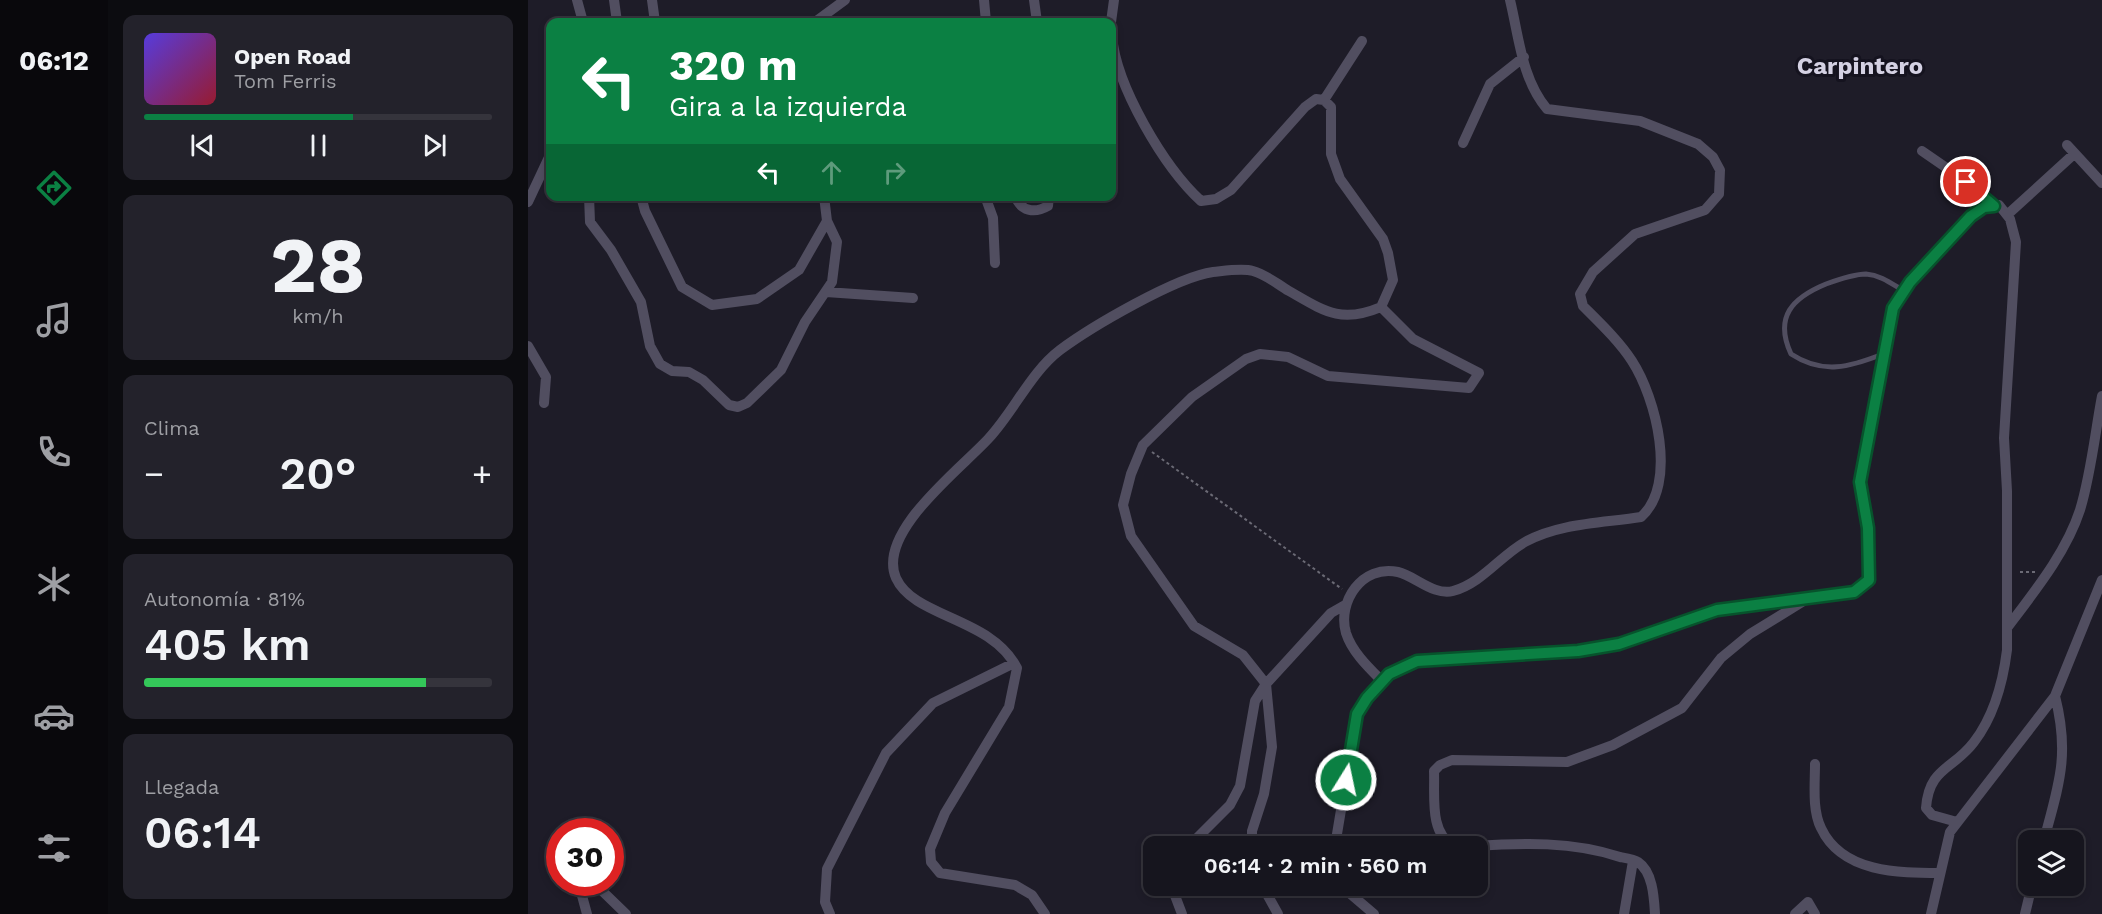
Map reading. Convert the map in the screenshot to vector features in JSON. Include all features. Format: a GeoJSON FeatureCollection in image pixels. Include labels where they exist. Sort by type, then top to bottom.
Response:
{"type":"FeatureCollection","features":[{"type":"Feature","properties":{"kind":"street"},"geometry":{"type":"LineString","coordinates":[[577,0],[582,18]]}},
{"type":"Feature","properties":{"kind":"street"},"geometry":{"type":"LineString","coordinates":[[614,0],[616,18]]}},
{"type":"Feature","properties":{"kind":"street"},"geometry":{"type":"LineString","coordinates":[[652,0],[654,18]]}},
{"type":"Feature","properties":{"kind":"street"},"geometry":{"type":"LineString","coordinates":[[821,18],[845,0]]}},
{"type":"Feature","properties":{"kind":"street"},"geometry":{"type":"LineString","coordinates":[[984,0],[986,18]]}},
{"type":"Feature","properties":{"kind":"street"},"geometry":{"type":"LineString","coordinates":[[1034,0],[1036,18]]}},
{"type":"Feature","properties":{"kind":"street"},"geometry":{"type":"LineString","coordinates":[[1112,18],[1114,0]]}},
{"type":"Feature","properties":{"kind":"street"},"geometry":{"type":"LineString","coordinates":[[1382,681],[1362,659],[1347,634],[1344,610],[1351,594],[1364,579],[1378,573],[1397,572],[1440,591],[1452,592],[1474,581],[1523,543],[1549,531],[1641,517],[1649,510],[1661,471],[1653,407],[1633,362],[1583,306],[1580,294],[1593,272],[1635,234],[1706,210],[1719,194],[1722,183],[1720,170],[1713,157],[1698,144],[1640,121],[1547,109],[1538,98],[1529,78],[1510,0]]}},
{"type":"Feature","properties":{"kind":"street"},"geometry":{"type":"LineString","coordinates":[[1324,100],[1362,41]]}},
{"type":"Feature","properties":{"kind":"street"},"geometry":{"type":"LineString","coordinates":[[1463,143],[1490,84],[1524,57]]}},
{"type":"Feature","properties":{"kind":"street"},"geometry":{"type":"LineString","coordinates":[[1045,914],[1032,895],[1015,885],[940,873],[931,862],[930,849],[945,813],[1009,707],[1017,668],[1002,646],[986,634],[936,611],[910,594],[897,580],[892,566],[894,549],[917,510],[989,438],[1047,361],[1107,321],[1179,282],[1211,272],[1251,270],[1338,316],[1364,314],[1381,307],[1393,280],[1383,239],[1340,179],[1331,154],[1331,107],[1324,100],[1316,99],[1305,107],[1231,190],[1216,199],[1201,201],[1186,187],[1135,109],[1116,63]]}},
{"type":"Feature","properties":{"kind":"street"},"geometry":{"type":"LineString","coordinates":[[2007,215],[2071,149],[2102,183]]}},
{"type":"Feature","properties":{"kind":"street"},"geometry":{"type":"LineString","coordinates":[[1922,151],[1966,182],[1994,206]]}},
{"type":"Feature","properties":{"kind":"street"},"geometry":{"type":"LineString","coordinates":[[528,202],[546,164]]}},
{"type":"Feature","properties":{"kind":"street"},"geometry":{"type":"LineString","coordinates":[[589,201],[590,222],[610,250],[641,302],[650,346],[660,364],[672,371],[689,372],[703,380],[729,405],[738,407],[747,402],[781,370],[805,322],[832,282],[837,243],[827,221],[825,201]]}},
{"type":"Feature","properties":{"kind":"street"},"geometry":{"type":"LineString","coordinates":[[642,201],[682,287],[712,305],[757,299],[799,270],[827,221]]}},
{"type":"Feature","properties":{"kind":"street"},"geometry":{"type":"LineString","coordinates":[[987,201],[993,218],[995,263]]}},
{"type":"Feature","properties":{"kind":"street"},"geometry":{"type":"LineString","coordinates":[[1017,201],[1026,210],[1040,211],[1048,206],[1048,201]]}},
{"type":"Feature","properties":{"kind":"street"},"geometry":{"type":"LineString","coordinates":[[1337,836],[1357,714],[1389,674],[1417,661],[1578,651],[1619,644],[1717,610],[1854,592],[1869,580],[1868,528],[1860,482],[1893,308],[1904,291],[1971,216],[1984,207],[1999,206],[2007,215],[2016,242],[2004,438],[2007,491],[2007,628],[2004,676],[1989,717],[1973,743],[1936,777],[1927,790],[1926,808],[1932,815],[1957,822]]}},
{"type":"Feature","properties":{"kind":"street"},"geometry":{"type":"LineString","coordinates":[[826,292],[913,298]]}},
{"type":"Feature","properties":{"kind":"street"},"geometry":{"type":"LineString","coordinates":[[1252,836],[1264,794],[1272,747],[1266,684],[1243,655],[1194,626],[1131,536],[1123,505],[1131,474],[1143,445],[1192,397],[1246,359],[1260,354],[1288,357],[1328,376],[1468,388],[1479,373],[1413,339],[1381,307]]}},
{"type":"Feature","properties":{"kind":"street"},"geometry":{"type":"LineString","coordinates":[[528,346],[546,377],[544,403]]}},
{"type":"Feature","properties":{"kind":"street"},"geometry":{"type":"LineString","coordinates":[[2007,628],[2047,573],[2067,539],[2080,510],[2102,396]]}},
{"type":"Feature","properties":{"kind":"street"},"geometry":{"type":"LineString","coordinates":[[1931,914],[1950,832],[2055,696],[2102,581]]}},
{"type":"Feature","properties":{"kind":"street"},"geometry":{"type":"LineString","coordinates":[[1440,836],[1437,831],[1434,771],[1440,765],[1452,760],[1567,762],[1613,746],[1682,708],[1721,658],[1750,634],[1805,600]]}},
{"type":"Feature","properties":{"kind":"street"},"geometry":{"type":"LineString","coordinates":[[1199,836],[1230,805],[1240,786],[1254,701],[1266,684],[1331,613],[1346,605]]}},
{"type":"Feature","properties":{"kind":"street"},"geometry":{"type":"LineString","coordinates":[[830,914],[825,902],[827,869],[886,753],[933,703],[1014,663]]}},
{"type":"Feature","properties":{"kind":"street"},"geometry":{"type":"LineString","coordinates":[[2047,830],[2059,786],[2064,749],[2055,696]]}},
{"type":"Feature","properties":{"kind":"street"},"geometry":{"type":"LineString","coordinates":[[1815,764],[1814,792],[1821,828],[1837,849],[1862,864],[1893,873],[1940,873]]}},
{"type":"Feature","properties":{"kind":"street"},"geometry":{"type":"LineString","coordinates":[[1488,845],[1542,843],[1596,849],[1639,863],[1647,873],[1654,895],[1655,914]]}},
{"type":"Feature","properties":{"kind":"street"},"geometry":{"type":"LineString","coordinates":[[1624,914],[1633,861]]}},
{"type":"Feature","properties":{"kind":"street"},"geometry":{"type":"LineString","coordinates":[[587,914],[581,892],[584,884],[595,884],[626,914]]}},
{"type":"Feature","properties":{"kind":"street"},"geometry":{"type":"LineString","coordinates":[[1175,896],[1182,914]]}},
{"type":"Feature","properties":{"kind":"street"},"geometry":{"type":"LineString","coordinates":[[1268,896],[1278,914]]}},
{"type":"Feature","properties":{"kind":"street"},"geometry":{"type":"LineString","coordinates":[[1354,896],[1374,914]]}},
{"type":"Feature","properties":{"kind":"street"},"geometry":{"type":"LineString","coordinates":[[2025,914],[2029,896]]}},
{"type":"Feature","properties":{"kind":"street"},"geometry":{"type":"LineString","coordinates":[[1795,914],[1808,902],[1815,914]]}},
{"type":"Feature","properties":{"kind":"lane"},"geometry":{"type":"LineString","coordinates":[[1884,354],[1845,368],[1806,364],[1791,354],[1783,326],[1790,306],[1806,292],[1835,281],[1864,274],[1882,277],[1904,291]]}},
{"type":"Feature","properties":{"kind":"path"},"geometry":{"type":"LineString","coordinates":[[1143,445],[1332,585],[1351,594]]}},
{"type":"Feature","properties":{"kind":"path"},"geometry":{"type":"LineString","coordinates":[[2007,571],[2047,573]]}},
{"type":"Feature","properties":{"kind":"district","name":"Carpintero"},"geometry":{"type":"Point","coordinates":[1860,66]}},
{"type":"Feature","properties":{"kind":"route"},"geometry":{"type":"LineString","coordinates":[[1346,780],[1357,714],[1367,698],[1389,674],[1417,661],[1578,651],[1619,644],[1717,610],[1854,592],[1869,580],[1868,528],[1860,482],[1893,308],[1910,282],[1971,216],[1984,207],[1994,206],[1966,182]]}}]}
